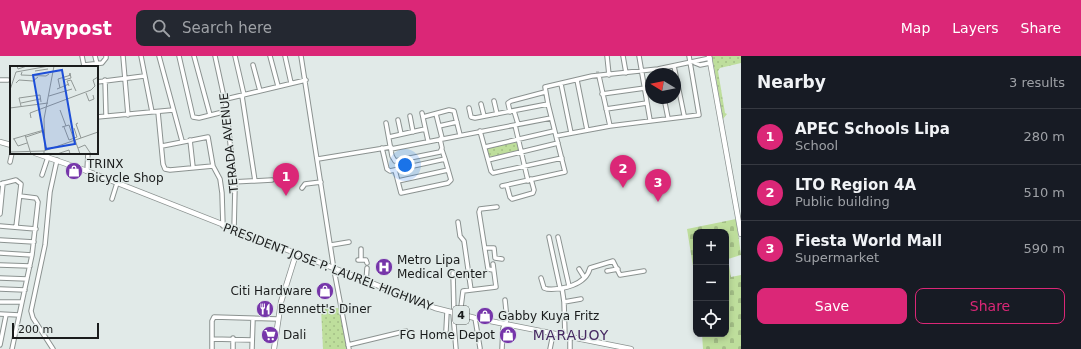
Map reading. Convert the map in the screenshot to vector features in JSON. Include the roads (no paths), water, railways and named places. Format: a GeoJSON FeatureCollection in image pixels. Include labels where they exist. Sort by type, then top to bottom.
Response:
{"type":"FeatureCollection","features":[{"type":"Feature","properties":{"kind":"main road"},"geometry":{"type":"LineString","coordinates":[[710,59],[741,234]]}},
{"type":"Feature","properties":{"kind":"main road"},"geometry":{"type":"LineString","coordinates":[[0,142],[10,145]]}},
{"type":"Feature","properties":{"kind":"main road","name":"PRESIDENT JOSE P. LAUREL HIGHWAY"},"geometry":{"type":"LineString","coordinates":[[38,154],[87,171],[334,270],[447,312],[630,349]]}},
{"type":"Feature","properties":{"kind":"main road"},"geometry":{"type":"LineString","coordinates":[[275,349],[277,319],[285,286],[297,255]]}},
{"type":"Feature","properties":{"kind":"main road"},"geometry":{"type":"LineString","coordinates":[[275,349],[287,282],[297,255]]}},
{"type":"Feature","properties":{"kind":"street"},"geometry":{"type":"LineString","coordinates":[[82,56],[84,66],[104,62],[106,56]]}},
{"type":"Feature","properties":{"kind":"street"},"geometry":{"type":"LineString","coordinates":[[96,56],[97,64]]}},
{"type":"Feature","properties":{"kind":"street"},"geometry":{"type":"LineString","coordinates":[[123,56],[128,115]]}},
{"type":"Feature","properties":{"kind":"street"},"geometry":{"type":"LineString","coordinates":[[141,56],[152,112]]}},
{"type":"Feature","properties":{"kind":"street"},"geometry":{"type":"LineString","coordinates":[[159,56],[182,141]]}},
{"type":"Feature","properties":{"kind":"street"},"geometry":{"type":"LineString","coordinates":[[179,56],[191,114],[195,118],[200,118],[227,111]]}},
{"type":"Feature","properties":{"kind":"street"},"geometry":{"type":"LineString","coordinates":[[194,56],[210,116]]}},
{"type":"Feature","properties":{"kind":"street","name":"TERADA AVENUE"},"geometry":{"type":"LineString","coordinates":[[215,56],[226,99],[233,174],[234,230]]}},
{"type":"Feature","properties":{"kind":"street"},"geometry":{"type":"LineString","coordinates":[[235,56],[243,96],[255,181]]}},
{"type":"Feature","properties":{"kind":"street"},"geometry":{"type":"LineString","coordinates":[[270,56],[278,86]]}},
{"type":"Feature","properties":{"kind":"street"},"geometry":{"type":"LineString","coordinates":[[285,56],[291,83]]}},
{"type":"Feature","properties":{"kind":"street"},"geometry":{"type":"LineString","coordinates":[[301,56],[306,80],[334,270],[349,347],[406,331]]}},
{"type":"Feature","properties":{"kind":"street"},"geometry":{"type":"LineString","coordinates":[[607,56],[609,75]]}},
{"type":"Feature","properties":{"kind":"street"},"geometry":{"type":"LineString","coordinates":[[623,56],[626,73]]}},
{"type":"Feature","properties":{"kind":"street"},"geometry":{"type":"LineString","coordinates":[[602,94],[645,88],[639,56]]}},
{"type":"Feature","properties":{"kind":"street"},"geometry":{"type":"LineString","coordinates":[[556,136],[610,126],[699,114],[693,63],[689,56]]}},
{"type":"Feature","properties":{"kind":"street"},"geometry":{"type":"LineString","coordinates":[[663,68],[693,63],[700,65],[710,59]]}},
{"type":"Feature","properties":{"kind":"street"},"geometry":{"type":"LineString","coordinates":[[253,65],[260,91]]}},
{"type":"Feature","properties":{"kind":"street"},"geometry":{"type":"LineString","coordinates":[[674,66],[684,115]]}},
{"type":"Feature","properties":{"kind":"street"},"geometry":{"type":"LineString","coordinates":[[502,186],[564,172],[565,170],[554,131],[545,87],[596,75],[645,71]]}},
{"type":"Feature","properties":{"kind":"street"},"geometry":{"type":"LineString","coordinates":[[596,75],[610,126]]}},
{"type":"Feature","properties":{"kind":"street"},"geometry":{"type":"LineString","coordinates":[[98,82],[144,76]]}},
{"type":"Feature","properties":{"kind":"street"},"geometry":{"type":"LineString","coordinates":[[0,80],[8,80]]}},
{"type":"Feature","properties":{"kind":"street"},"geometry":{"type":"LineString","coordinates":[[106,80],[106,116]]}},
{"type":"Feature","properties":{"kind":"street"},"geometry":{"type":"LineString","coordinates":[[226,99],[306,80]]}},
{"type":"Feature","properties":{"kind":"street"},"geometry":{"type":"LineString","coordinates":[[577,80],[587,130]]}},
{"type":"Feature","properties":{"kind":"street"},"geometry":{"type":"LineString","coordinates":[[561,84],[571,133]]}},
{"type":"Feature","properties":{"kind":"street"},"geometry":{"type":"LineString","coordinates":[[507,186],[512,199],[533,193],[534,190],[529,180],[518,139],[516,125],[508,103],[510,101],[545,92]]}},
{"type":"Feature","properties":{"kind":"street"},"geometry":{"type":"LineString","coordinates":[[494,101],[497,114]]}},
{"type":"Feature","properties":{"kind":"street"},"geometry":{"type":"LineString","coordinates":[[481,104],[484,116]]}},
{"type":"Feature","properties":{"kind":"street"},"geometry":{"type":"LineString","coordinates":[[469,108],[473,118],[512,112],[548,104]]}},
{"type":"Feature","properties":{"kind":"street"},"geometry":{"type":"LineString","coordinates":[[606,109],[647,104],[650,120]]}},
{"type":"Feature","properties":{"kind":"street"},"geometry":{"type":"LineString","coordinates":[[665,104],[668,118]]}},
{"type":"Feature","properties":{"kind":"street"},"geometry":{"type":"LineString","coordinates":[[98,117],[173,110]]}},
{"type":"Feature","properties":{"kind":"street"},"geometry":{"type":"LineString","coordinates":[[428,141],[422,115],[436,114],[452,110],[454,111],[460,135]]}},
{"type":"Feature","properties":{"kind":"street"},"geometry":{"type":"LineString","coordinates":[[158,112],[163,164],[165,169],[170,170],[213,166]]}},
{"type":"Feature","properties":{"kind":"street"},"geometry":{"type":"LineString","coordinates":[[395,170],[400,192],[403,193],[448,184],[451,180],[444,159],[436,114]]}},
{"type":"Feature","properties":{"kind":"street"},"geometry":{"type":"LineString","coordinates":[[410,116],[413,132]]}},
{"type":"Feature","properties":{"kind":"street"},"geometry":{"type":"LineString","coordinates":[[318,160],[551,118]]}},
{"type":"Feature","properties":{"kind":"street"},"geometry":{"type":"LineString","coordinates":[[398,120],[401,134]]}},
{"type":"Feature","properties":{"kind":"street"},"geometry":{"type":"LineString","coordinates":[[439,126],[457,122]]}},
{"type":"Feature","properties":{"kind":"street"},"geometry":{"type":"LineString","coordinates":[[386,123],[395,161],[442,150]]}},
{"type":"Feature","properties":{"kind":"street"},"geometry":{"type":"LineString","coordinates":[[389,137],[425,129]]}},
{"type":"Feature","properties":{"kind":"street"},"geometry":{"type":"LineString","coordinates":[[480,131],[493,173],[562,158]]}},
{"type":"Feature","properties":{"kind":"street"},"geometry":{"type":"LineString","coordinates":[[485,147],[554,131]]}},
{"type":"Feature","properties":{"kind":"street"},"geometry":{"type":"LineString","coordinates":[[162,146],[208,137],[213,166],[220,179],[222,225]]}},
{"type":"Feature","properties":{"kind":"street"},"geometry":{"type":"LineString","coordinates":[[190,140],[193,167]]}},
{"type":"Feature","properties":{"kind":"street"},"geometry":{"type":"LineString","coordinates":[[488,160],[522,153],[558,143]]}},
{"type":"Feature","properties":{"kind":"street"},"geometry":{"type":"LineString","coordinates":[[382,148],[387,169],[395,170],[444,159]]}},
{"type":"Feature","properties":{"kind":"street"},"geometry":{"type":"LineString","coordinates":[[10,162],[12,154]]}},
{"type":"Feature","properties":{"kind":"street"},"geometry":{"type":"LineString","coordinates":[[87,171],[88,154]]}},
{"type":"Feature","properties":{"kind":"street"},"geometry":{"type":"LineString","coordinates":[[42,175],[48,157]]}},
{"type":"Feature","properties":{"kind":"street"},"geometry":{"type":"LineString","coordinates":[[53,349],[33,318],[31,311],[45,245],[50,192],[57,160]]}},
{"type":"Feature","properties":{"kind":"street"},"geometry":{"type":"LineString","coordinates":[[398,181],[448,170]]}},
{"type":"Feature","properties":{"kind":"street"},"geometry":{"type":"LineString","coordinates":[[0,214],[2,184],[16,180],[20,182],[20,196],[16,227]]}},
{"type":"Feature","properties":{"kind":"street"},"geometry":{"type":"LineString","coordinates":[[233,182],[272,180]]}},
{"type":"Feature","properties":{"kind":"street"},"geometry":{"type":"LineString","coordinates":[[302,188],[305,184],[321,182]]}},
{"type":"Feature","properties":{"kind":"street"},"geometry":{"type":"LineString","coordinates":[[112,198],[117,183]]}},
{"type":"Feature","properties":{"kind":"street"},"geometry":{"type":"LineString","coordinates":[[12,349],[30,266],[36,228],[38,200],[35,198],[20,196]]}},
{"type":"Feature","properties":{"kind":"street"},"geometry":{"type":"LineString","coordinates":[[493,270],[488,269],[479,210],[497,206]]}},
{"type":"Feature","properties":{"kind":"street"},"geometry":{"type":"LineString","coordinates":[[458,222],[460,236],[464,241],[471,290]]}},
{"type":"Feature","properties":{"kind":"street"},"geometry":{"type":"LineString","coordinates":[[0,226],[36,228]]}},
{"type":"Feature","properties":{"kind":"street"},"geometry":{"type":"LineString","coordinates":[[549,237],[564,302],[570,349]]}},
{"type":"Feature","properties":{"kind":"street"},"geometry":{"type":"LineString","coordinates":[[558,237],[569,286]]}},
{"type":"Feature","properties":{"kind":"street"},"geometry":{"type":"LineString","coordinates":[[0,240],[34,242]]}},
{"type":"Feature","properties":{"kind":"street"},"geometry":{"type":"LineString","coordinates":[[331,245],[349,242]]}},
{"type":"Feature","properties":{"kind":"street"},"geometry":{"type":"LineString","coordinates":[[486,248],[493,247],[495,258],[502,259]]}},
{"type":"Feature","properties":{"kind":"street"},"geometry":{"type":"LineString","coordinates":[[361,249],[360,260],[366,260],[367,263]]}},
{"type":"Feature","properties":{"kind":"street"},"geometry":{"type":"LineString","coordinates":[[0,253],[32,254]]}},
{"type":"Feature","properties":{"kind":"street"},"geometry":{"type":"LineString","coordinates":[[541,278],[545,289],[561,288],[579,283],[591,268],[605,263],[614,262],[621,275],[644,271]]}},
{"type":"Feature","properties":{"kind":"street"},"geometry":{"type":"LineString","coordinates":[[460,315],[463,291],[496,287],[493,264]]}},
{"type":"Feature","properties":{"kind":"street"},"geometry":{"type":"LineString","coordinates":[[0,265],[30,266]]}},
{"type":"Feature","properties":{"kind":"street"},"geometry":{"type":"LineString","coordinates":[[366,282],[367,268]]}},
{"type":"Feature","properties":{"kind":"street"},"geometry":{"type":"LineString","coordinates":[[579,269],[584,277]]}},
{"type":"Feature","properties":{"kind":"street"},"geometry":{"type":"LineString","coordinates":[[607,271],[618,269]]}},
{"type":"Feature","properties":{"kind":"street"},"geometry":{"type":"LineString","coordinates":[[453,273],[453,313],[456,349]]}},
{"type":"Feature","properties":{"kind":"street"},"geometry":{"type":"LineString","coordinates":[[0,278],[27,279]]}},
{"type":"Feature","properties":{"kind":"street"},"geometry":{"type":"LineString","coordinates":[[0,289],[24,290]]}},
{"type":"Feature","properties":{"kind":"street"},"geometry":{"type":"LineString","coordinates":[[564,302],[581,299]]}},
{"type":"Feature","properties":{"kind":"street"},"geometry":{"type":"LineString","coordinates":[[502,349],[502,332],[507,320],[505,300]]}},
{"type":"Feature","properties":{"kind":"street"},"geometry":{"type":"LineString","coordinates":[[0,302],[22,302]]}},
{"type":"Feature","properties":{"kind":"street"},"geometry":{"type":"LineString","coordinates":[[446,331],[447,312]]}},
{"type":"Feature","properties":{"kind":"street"},"geometry":{"type":"LineString","coordinates":[[0,314],[19,315]]}},
{"type":"Feature","properties":{"kind":"street"},"geometry":{"type":"LineString","coordinates":[[0,345],[6,314]]}},
{"type":"Feature","properties":{"kind":"street"},"geometry":{"type":"LineString","coordinates":[[212,349],[212,321],[214,317],[277,319]]}},
{"type":"Feature","properties":{"kind":"street"},"geometry":{"type":"LineString","coordinates":[[475,318],[480,348]]}},
{"type":"Feature","properties":{"kind":"street"},"geometry":{"type":"LineString","coordinates":[[252,349],[253,319]]}},
{"type":"Feature","properties":{"kind":"street"},"geometry":{"type":"LineString","coordinates":[[550,349],[553,334]]}},
{"type":"Feature","properties":{"kind":"street"},"geometry":{"type":"LineString","coordinates":[[212,339],[233,338],[252,340]]}},
{"type":"Feature","properties":{"kind":"street"},"geometry":{"type":"LineString","coordinates":[[233,338],[233,349]]}},
{"type":"Feature","properties":{"kind":"place","name":"TRINX Bicycle Shop"},"geometry":{"type":"Point","coordinates":[74,171]}},
{"type":"Feature","properties":{"kind":"place","name":"LTO Region 4A"},"geometry":{"type":"Point","coordinates":[623,188]}},
{"type":"Feature","properties":{"kind":"place","name":"APEC Schools Lipa"},"geometry":{"type":"Point","coordinates":[286,196]}},
{"type":"Feature","properties":{"kind":"place","name":"Fiesta World Mall"},"geometry":{"type":"Point","coordinates":[658,202]}},
{"type":"Feature","properties":{"kind":"place","name":"Metro Lipa Medical Center"},"geometry":{"type":"Point","coordinates":[384,267]}},
{"type":"Feature","properties":{"kind":"place","name":"Citi Hardware"},"geometry":{"type":"Point","coordinates":[325,291]}},
{"type":"Feature","properties":{"kind":"place","name":"Bennett's Diner"},"geometry":{"type":"Point","coordinates":[265,309]}},
{"type":"Feature","properties":{"kind":"place","name":"Gabby Kuya Fritz"},"geometry":{"type":"Point","coordinates":[485,316]}},
{"type":"Feature","properties":{"kind":"place","name":"Dali"},"geometry":{"type":"Point","coordinates":[270,335]}},
{"type":"Feature","properties":{"kind":"place","name":"FG Home Depot"},"geometry":{"type":"Point","coordinates":[508,335]}},
{"type":"Feature","properties":{"kind":"district","name":"MARAUOY"},"geometry":{"type":"Point","coordinates":[571,335]}}]}
